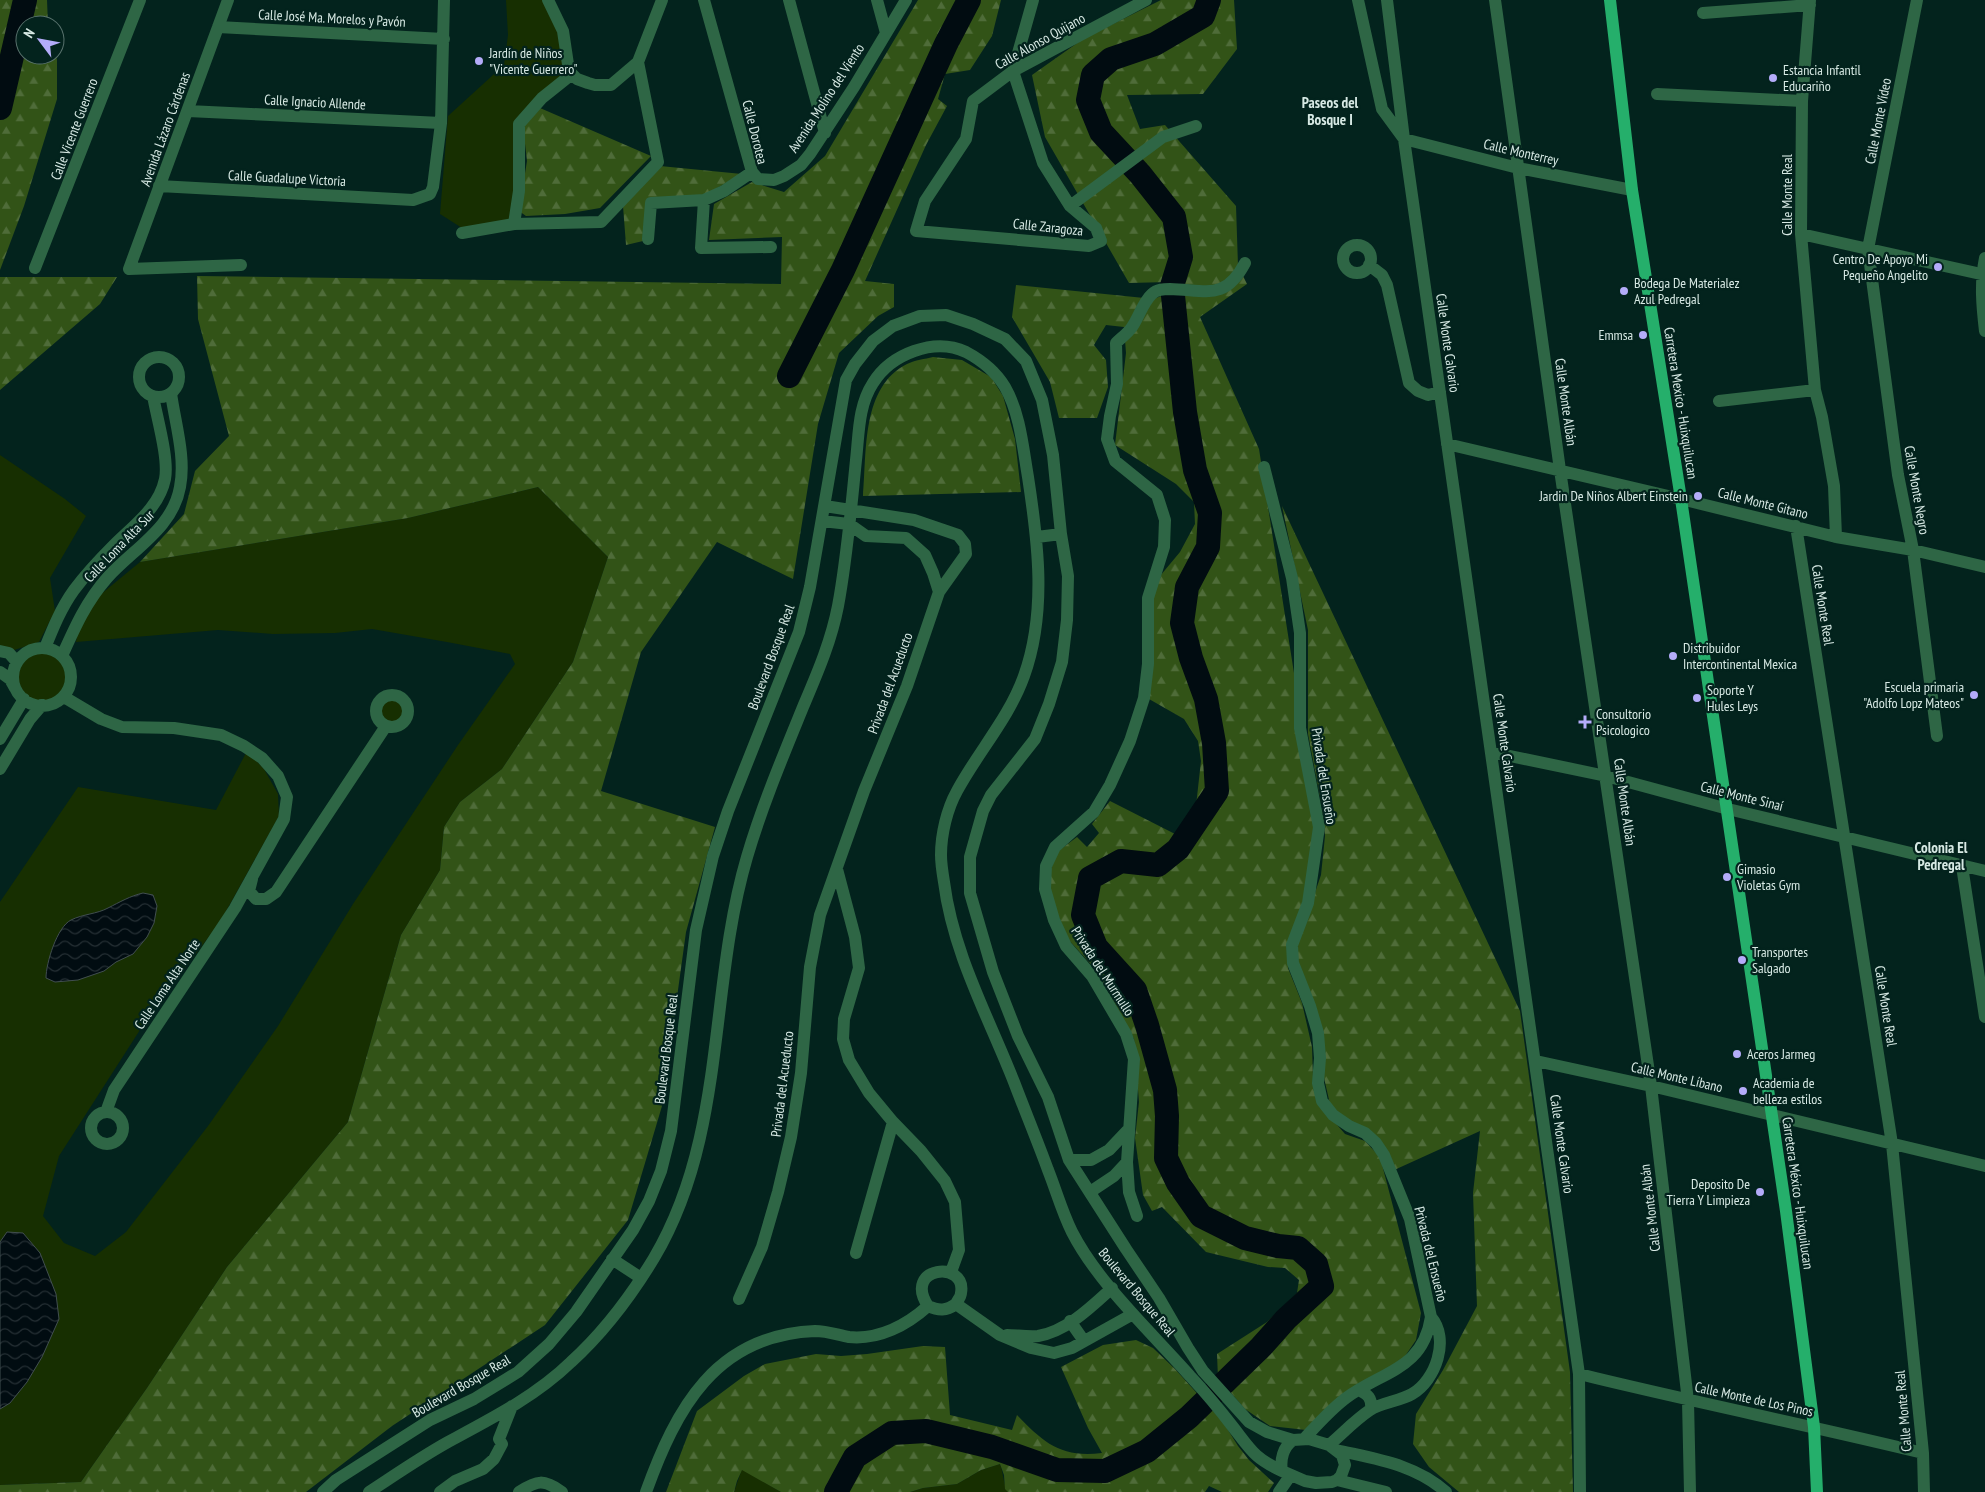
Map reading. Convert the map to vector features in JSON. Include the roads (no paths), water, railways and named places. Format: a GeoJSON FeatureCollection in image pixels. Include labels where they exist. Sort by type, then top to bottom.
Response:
{"type":"FeatureCollection","features":[{"type":"Feature","properties":{"kind":"main road","name":"Carretera Mexico - Huixquilucan"},"geometry":{"type":"LineString","coordinates":[[1610,0],[1632,190],[1728,809]]}},
{"type":"Feature","properties":{"kind":"main road","name":"Carretera México - Huixquilucan"},"geometry":{"type":"LineString","coordinates":[[1728,809],[1814,1426],[1817,1492]]}},
{"type":"Feature","properties":{"kind":"street","name":"Calle Vicente Guerrero"},"geometry":{"type":"LineString","coordinates":[[36,268],[140,0]]}},
{"type":"Feature","properties":{"kind":"street","name":"Avenida Lázaro Cárdenas"},"geometry":{"type":"LineString","coordinates":[[228,0],[129,269],[241,266]]}},
{"type":"Feature","properties":{"kind":"street"},"geometry":{"type":"LineString","coordinates":[[441,123],[444,0]]}},
{"type":"Feature","properties":{"kind":"street"},"geometry":{"type":"LineString","coordinates":[[548,0],[563,31],[568,66],[572,74],[577,79],[595,85],[611,85],[638,62],[662,0]]}},
{"type":"Feature","properties":{"kind":"street","name":"Calle Dorotea"},"geometry":{"type":"LineString","coordinates":[[704,0],[752,172],[724,191],[704,200]]}},
{"type":"Feature","properties":{"kind":"street"},"geometry":{"type":"LineString","coordinates":[[789,0],[825,133]]}},
{"type":"Feature","properties":{"kind":"street"},"geometry":{"type":"LineString","coordinates":[[877,0],[886,33]]}},
{"type":"Feature","properties":{"kind":"street","name":"Avenida Molino del Viento"},"geometry":{"type":"LineString","coordinates":[[752,172],[758,179],[774,180],[784,176],[801,164],[825,133],[906,0]]}},
{"type":"Feature","properties":{"kind":"street"},"geometry":{"type":"LineString","coordinates":[[1013,71],[1033,0]]}},
{"type":"Feature","properties":{"kind":"street","name":"Calle Alonso Quijano"},"geometry":{"type":"LineString","coordinates":[[916,231],[925,201],[966,139],[973,101],[1013,71],[1146,0]]}},
{"type":"Feature","properties":{"kind":"street"},"geometry":{"type":"LineString","coordinates":[[1358,0],[1382,109],[1404,139]]}},
{"type":"Feature","properties":{"kind":"street","name":"Calle Monte Calvario"},"geometry":{"type":"LineString","coordinates":[[1387,0],[1404,139],[1579,1374],[1580,1492]]}},
{"type":"Feature","properties":{"kind":"street","name":"Calle Monte Albán"},"geometry":{"type":"LineString","coordinates":[[1496,0],[1560,470],[1651,1086],[1688,1401],[1690,1492]]}},
{"type":"Feature","properties":{"kind":"street","name":"Calle Monte Vídeo"},"geometry":{"type":"LineString","coordinates":[[1868,249],[1917,0]]}},
{"type":"Feature","properties":{"kind":"street"},"geometry":{"type":"LineString","coordinates":[[1704,13],[1810,2]]}},
{"type":"Feature","properties":{"kind":"street","name":"Calle Monte Real"},"geometry":{"type":"LineString","coordinates":[[1810,2],[1802,101],[1801,234],[1814,390],[1822,418],[1834,486],[1836,538]]}},
{"type":"Feature","properties":{"kind":"street","name":"Calle José Ma. Morelos y Pavón"},"geometry":{"type":"LineString","coordinates":[[218,27],[444,39]]}},
{"type":"Feature","properties":{"kind":"street"},"geometry":{"type":"LineString","coordinates":[[462,233],[514,224],[601,222],[658,162],[638,62]]}},
{"type":"Feature","properties":{"kind":"street","name":"Calle Zaragoza"},"geometry":{"type":"LineString","coordinates":[[916,231],[1089,246],[1101,241],[1096,228],[1070,206],[1043,163],[1013,71]]}},
{"type":"Feature","properties":{"kind":"street"},"geometry":{"type":"LineString","coordinates":[[514,224],[519,191],[519,124],[542,98],[572,74]]}},
{"type":"Feature","properties":{"kind":"street"},"geometry":{"type":"LineString","coordinates":[[1657,94],[1802,101]]}},
{"type":"Feature","properties":{"kind":"street","name":"Calle Ignacio Allende"},"geometry":{"type":"LineString","coordinates":[[188,111],[441,123]]}},
{"type":"Feature","properties":{"kind":"street","name":"Calle Guadalupe Victoria"},"geometry":{"type":"LineString","coordinates":[[159,186],[413,200],[430,194],[434,187],[441,123]]}},
{"type":"Feature","properties":{"kind":"street"},"geometry":{"type":"LineString","coordinates":[[1070,206],[1163,137],[1196,126]]}},
{"type":"Feature","properties":{"kind":"street","name":"Calle Monterrey"},"geometry":{"type":"LineString","coordinates":[[1404,139],[1518,168],[1632,190]]}},
{"type":"Feature","properties":{"kind":"street"},"geometry":{"type":"LineString","coordinates":[[648,239],[651,203],[704,200],[701,248],[771,247]]}},
{"type":"Feature","properties":{"kind":"street"},"geometry":{"type":"LineString","coordinates":[[1801,234],[1983,275]]}},
{"type":"Feature","properties":{"kind":"street","name":"Calle Monte Negro"},"geometry":{"type":"LineString","coordinates":[[1868,249],[1898,474],[1913,550],[1937,736]]}},
{"type":"Feature","properties":{"kind":"street"},"geometry":{"type":"LineString","coordinates":[[1985,258],[1981,296],[1985,331]]}},
{"type":"Feature","properties":{"kind":"street","name":"Privada del Murmullo"},"geometry":{"type":"LineString","coordinates":[[1137,1216],[1129,1192],[1127,1162],[1134,1058],[1126,1034],[1092,976],[1066,946],[1054,920],[1045,889],[1046,866],[1055,847],[1094,812],[1110,785],[1130,741],[1144,698],[1147,672],[1148,598],[1164,547],[1165,520],[1157,495],[1115,460],[1107,438],[1117,384],[1116,343],[1132,328],[1152,294],[1162,289],[1205,293],[1228,287],[1237,278],[1245,263]]}},
{"type":"Feature","properties":{"kind":"street"},"geometry":{"type":"LineString","coordinates":[[1369,265],[1382,275],[1387,285],[1409,383],[1418,391],[1428,395],[1440,392]]}},
{"type":"Feature","properties":{"kind":"street","name":"Boulevard Bosque Real"},"geometry":{"type":"LineString","coordinates":[[323,1492],[336,1480],[430,1420],[474,1398],[518,1372],[549,1344],[576,1312],[633,1230],[649,1201],[667,1151],[677,1092],[696,930],[713,856],[728,811],[798,632],[810,587],[846,380],[855,364],[873,341],[893,326],[920,316],[946,314],[1005,339],[1026,361],[1042,400],[1053,455],[1061,534],[1068,576],[1067,620],[1062,662],[1049,704],[1035,739],[991,795],[983,811],[970,857],[970,893],[979,928],[993,972],[1018,1036],[1048,1097],[1070,1160],[1160,1298],[1198,1374],[1248,1448],[1264,1463],[1286,1474]]}},
{"type":"Feature","properties":{"kind":"street","name":"Boulevard Bosque Real"},"geometry":{"type":"LineString","coordinates":[[369,1492],[442,1445],[478,1428],[568,1365],[602,1331],[642,1278],[673,1223],[699,1148],[737,897],[746,857],[777,769],[830,641],[838,607],[860,414],[868,388],[884,369],[909,353],[932,346],[953,347],[972,355],[993,371],[1008,392],[1022,438],[1037,537],[1038,592],[1034,632],[1024,675],[1004,717],[954,794],[946,819],[941,854],[951,926],[977,1000],[998,1042],[1071,1230],[1090,1262],[1133,1314],[1249,1422],[1267,1432],[1299,1439]]}},
{"type":"Feature","properties":{"kind":"street","name":"Calle Loma Alta Sur"},"geometry":{"type":"LineString","coordinates":[[45,648],[60,612],[73,591],[112,546],[150,510],[159,496],[165,478],[165,463],[153,396],[143,389],[139,376],[145,364],[156,358],[169,360],[177,370],[178,382],[171,393],[183,463],[180,489],[167,518],[156,532],[123,561],[92,596],[77,621],[62,656]]}},
{"type":"Feature","properties":{"kind":"street"},"geometry":{"type":"LineString","coordinates":[[1719,401],[1814,390]]}},
{"type":"Feature","properties":{"kind":"street"},"geometry":{"type":"LineString","coordinates":[[153,396],[166,396],[171,393]]}},
{"type":"Feature","properties":{"kind":"street","name":"Calle Monte Gitano"},"geometry":{"type":"LineString","coordinates":[[1447,444],[1796,526],[1836,538],[1913,550],[1985,567]]}},
{"type":"Feature","properties":{"kind":"street","name":"Privada del Ensueño"},"geometry":{"type":"LineString","coordinates":[[1264,467],[1292,578],[1300,633],[1300,728],[1319,827],[1308,904],[1292,945],[1293,963],[1310,1006],[1318,1033],[1320,1058],[1318,1083],[1322,1101],[1333,1115],[1349,1126],[1365,1133],[1384,1154],[1410,1219],[1431,1317],[1427,1336],[1416,1354],[1405,1365],[1358,1390],[1299,1439]]}},
{"type":"Feature","properties":{"kind":"street","name":"Privada del Acueducto"},"geometry":{"type":"LineString","coordinates":[[739,1299],[762,1247],[791,1137],[801,1073],[810,967],[820,915],[864,790],[908,686],[939,592],[966,554],[965,544],[958,535],[914,520],[824,506]]}},
{"type":"Feature","properties":{"kind":"street"},"geometry":{"type":"LineString","coordinates":[[906,538],[914,520]]}},
{"type":"Feature","properties":{"kind":"street"},"geometry":{"type":"LineString","coordinates":[[822,521],[848,524],[866,536],[906,538],[925,555],[939,592]]}},
{"type":"Feature","properties":{"kind":"street","name":"Calle Monte Real"},"geometry":{"type":"LineString","coordinates":[[1796,526],[1892,1144],[1923,1453],[1924,1492]]}},
{"type":"Feature","properties":{"kind":"street"},"geometry":{"type":"LineString","coordinates":[[1037,537],[1061,534]]}},
{"type":"Feature","properties":{"kind":"street"},"geometry":{"type":"LineString","coordinates":[[45,648],[62,656],[68,663],[71,672],[69,690],[64,697],[58,702],[42,705],[22,697],[15,687],[13,678],[16,661],[24,653],[34,649],[45,648]]}},
{"type":"Feature","properties":{"kind":"street"},"geometry":{"type":"LineString","coordinates":[[0,651],[10,653],[16,661]]}},
{"type":"Feature","properties":{"kind":"street"},"geometry":{"type":"LineString","coordinates":[[0,672],[10,679],[22,697]]}},
{"type":"Feature","properties":{"kind":"street"},"geometry":{"type":"LineString","coordinates":[[0,739],[22,697]]}},
{"type":"Feature","properties":{"kind":"street","name":"Calle Loma Alta Norte"},"geometry":{"type":"LineString","coordinates":[[64,697],[101,719],[122,727],[174,728],[221,734],[262,758],[278,776],[287,797],[284,819],[235,908],[114,1090],[106,1112]]}},
{"type":"Feature","properties":{"kind":"street"},"geometry":{"type":"LineString","coordinates":[[0,769],[30,719],[42,705]]}},
{"type":"Feature","properties":{"kind":"street","name":"Calle Loma Alta Norte"},"geometry":{"type":"LineString","coordinates":[[254,872],[249,891],[256,899],[266,899],[276,892],[386,726]]}},
{"type":"Feature","properties":{"kind":"street","name":"Calle Monte Sinaí"},"geometry":{"type":"LineString","coordinates":[[1491,752],[1606,776],[1728,809],[1985,871]]}},
{"type":"Feature","properties":{"kind":"street"},"geometry":{"type":"LineString","coordinates":[[1962,866],[1985,1018]]}},
{"type":"Feature","properties":{"kind":"street"},"geometry":{"type":"LineString","coordinates":[[837,868],[855,937],[859,968],[844,1019],[843,1039],[849,1060],[869,1093],[939,1173],[956,1202],[959,1250],[950,1272]]}},
{"type":"Feature","properties":{"kind":"street"},"geometry":{"type":"LineString","coordinates":[[998,1042],[1018,1036]]}},
{"type":"Feature","properties":{"kind":"street","name":"Calle Monte Líbano"},"geometry":{"type":"LineString","coordinates":[[1536,1061],[1651,1086],[1985,1166]]}},
{"type":"Feature","properties":{"kind":"street"},"geometry":{"type":"LineString","coordinates":[[856,1253],[893,1122]]}},
{"type":"Feature","properties":{"kind":"street"},"geometry":{"type":"LineString","coordinates":[[1070,1160],[1091,1160],[1109,1150],[1128,1131]]}},
{"type":"Feature","properties":{"kind":"street"},"geometry":{"type":"LineString","coordinates":[[1090,1192],[1114,1176],[1127,1162]]}},
{"type":"Feature","properties":{"kind":"street"},"geometry":{"type":"LineString","coordinates":[[612,1259],[642,1278]]}},
{"type":"Feature","properties":{"kind":"street"},"geometry":{"type":"LineString","coordinates":[[939,1270],[950,1272],[959,1281],[961,1293],[956,1304],[947,1310],[937,1310],[928,1306],[922,1296],[922,1285],[929,1275],[939,1270]]}},
{"type":"Feature","properties":{"kind":"street"},"geometry":{"type":"LineString","coordinates":[[1000,1335],[1038,1336],[1083,1314],[1112,1288]]}},
{"type":"Feature","properties":{"kind":"street"},"geometry":{"type":"LineString","coordinates":[[956,1304],[1000,1335],[1031,1348],[1054,1353],[1072,1348],[1133,1314]]}},
{"type":"Feature","properties":{"kind":"street"},"geometry":{"type":"LineString","coordinates":[[646,1492],[664,1443],[685,1405],[710,1374],[745,1349],[780,1335],[817,1331],[852,1337],[884,1334],[914,1319],[928,1306]]}},
{"type":"Feature","properties":{"kind":"street","name":"Privada del Ensueño"},"geometry":{"type":"LineString","coordinates":[[1332,1447],[1371,1409],[1396,1402],[1414,1393],[1432,1371],[1438,1357],[1440,1340],[1437,1324],[1431,1317]]}},
{"type":"Feature","properties":{"kind":"street"},"geometry":{"type":"LineString","coordinates":[[1070,1321],[1084,1341]]}},
{"type":"Feature","properties":{"kind":"street","name":"Calle Monte de Los Pinos"},"geometry":{"type":"LineString","coordinates":[[1579,1374],[1688,1401],[1814,1426],[1923,1453]]}},
{"type":"Feature","properties":{"kind":"street"},"geometry":{"type":"LineString","coordinates":[[1358,1390],[1366,1394],[1371,1401],[1371,1409]]}},
{"type":"Feature","properties":{"kind":"street"},"geometry":{"type":"LineString","coordinates":[[499,1439],[512,1406]]}},
{"type":"Feature","properties":{"kind":"street"},"geometry":{"type":"LineString","coordinates":[[440,1492],[455,1481],[483,1469],[494,1459],[502,1444],[499,1439],[478,1428]]}},
{"type":"Feature","properties":{"kind":"street"},"geometry":{"type":"LineString","coordinates":[[1279,1492],[1286,1474],[1282,1456],[1290,1443],[1299,1439],[1392,1462],[1419,1472],[1446,1492]]}},
{"type":"Feature","properties":{"kind":"street"},"geometry":{"type":"LineString","coordinates":[[1305,1492],[1332,1481],[1344,1470],[1345,1465],[1342,1455],[1332,1447]]}},
{"type":"Feature","properties":{"kind":"street"},"geometry":{"type":"LineString","coordinates":[[1286,1474],[1316,1483],[1332,1481],[1366,1486],[1386,1492]]}},
{"type":"Feature","properties":{"kind":"street"},"geometry":{"type":"LineString","coordinates":[[519,1492],[532,1483],[551,1484],[562,1492]]}},
{"type":"Feature","properties":{"kind":"water"},"geometry":{"type":"Polygon","coordinates":[[[143,893],[153,895],[157,906],[154,923],[147,937],[133,954],[116,962],[104,971],[78,980],[55,982],[46,978],[53,946],[66,924],[71,920],[104,910],[129,897],[143,893]]]}},
{"type":"Feature","properties":{"kind":"water"},"geometry":{"type":"Polygon","coordinates":[[[7,1232],[23,1233],[40,1253],[56,1294],[59,1319],[42,1357],[27,1382],[10,1403],[0,1409],[0,1242],[7,1232]]]}},
{"type":"Feature","properties":{"kind":"waterway"},"geometry":{"type":"LineString","coordinates":[[0,108],[25,0]]}},
{"type":"Feature","properties":{"kind":"waterway"},"geometry":{"type":"LineString","coordinates":[[789,376],[843,270],[946,44],[969,0]]}},
{"type":"Feature","properties":{"kind":"waterway"},"geometry":{"type":"LineString","coordinates":[[836,1492],[855,1457],[892,1433],[926,1431],[992,1447],[1057,1470],[1105,1471],[1147,1451],[1189,1417],[1261,1347],[1286,1319],[1322,1286],[1316,1264],[1298,1248],[1278,1246],[1245,1238],[1201,1216],[1178,1183],[1166,1158],[1167,1116],[1165,1090],[1135,990],[1096,947],[1083,915],[1090,878],[1121,861],[1158,865],[1178,849],[1217,791],[1214,743],[1206,699],[1191,658],[1182,623],[1187,587],[1208,547],[1210,513],[1195,470],[1185,412],[1172,286],[1181,257],[1174,217],[1140,174],[1101,132],[1088,100],[1093,75],[1111,59],[1155,44],[1203,16],[1209,0]]}},
{"type":"Feature","properties":{"kind":"place","name":"Jardín de Niños \"Vicente Guerrero\""},"geometry":{"type":"Point","coordinates":[479,61]}},
{"type":"Feature","properties":{"kind":"place","name":"Estancia Infantil Educariño"},"geometry":{"type":"Point","coordinates":[1773,78]}},
{"type":"Feature","properties":{"kind":"place","name":"Centro De Apoyo Mi Pequeño Angelito"},"geometry":{"type":"Point","coordinates":[1938,267]}},
{"type":"Feature","properties":{"kind":"place","name":"Bodega De Materialez Azul Pedregal"},"geometry":{"type":"Point","coordinates":[1624,291]}},
{"type":"Feature","properties":{"kind":"place","name":"Emmsa"},"geometry":{"type":"Point","coordinates":[1643,335]}},
{"type":"Feature","properties":{"kind":"place","name":"Jardin De Niños Albert Einstein"},"geometry":{"type":"Point","coordinates":[1698,496]}},
{"type":"Feature","properties":{"kind":"place","name":"Distribuidor Intercontinental Mexica"},"geometry":{"type":"Point","coordinates":[1673,656]}},
{"type":"Feature","properties":{"kind":"place","name":"Escuela primaria \"Adolfo Lopz Mateos\""},"geometry":{"type":"Point","coordinates":[1974,695]}},
{"type":"Feature","properties":{"kind":"place","name":"Soporte Y Hules Leys"},"geometry":{"type":"Point","coordinates":[1697,698]}},
{"type":"Feature","properties":{"kind":"place","name":"Consultorio Psicologico"},"geometry":{"type":"Point","coordinates":[1585,722]}},
{"type":"Feature","properties":{"kind":"place","name":"Gimasio Violetas Gym"},"geometry":{"type":"Point","coordinates":[1727,877]}},
{"type":"Feature","properties":{"kind":"place","name":"Transportes Salgado"},"geometry":{"type":"Point","coordinates":[1742,960]}},
{"type":"Feature","properties":{"kind":"place","name":"Aceros Jarmeg"},"geometry":{"type":"Point","coordinates":[1737,1054]}},
{"type":"Feature","properties":{"kind":"place","name":"Academia de belleza estilos"},"geometry":{"type":"Point","coordinates":[1743,1091]}},
{"type":"Feature","properties":{"kind":"place","name":"Deposito De Tierra Y Limpieza"},"geometry":{"type":"Point","coordinates":[1760,1192]}},
{"type":"Feature","properties":{"kind":"district","name":"Paseos del Bosque I"},"geometry":{"type":"Point","coordinates":[1330,112]}},
{"type":"Feature","properties":{"kind":"district","name":"Colonia El Pedregal"},"geometry":{"type":"Point","coordinates":[1941,856]}}]}
